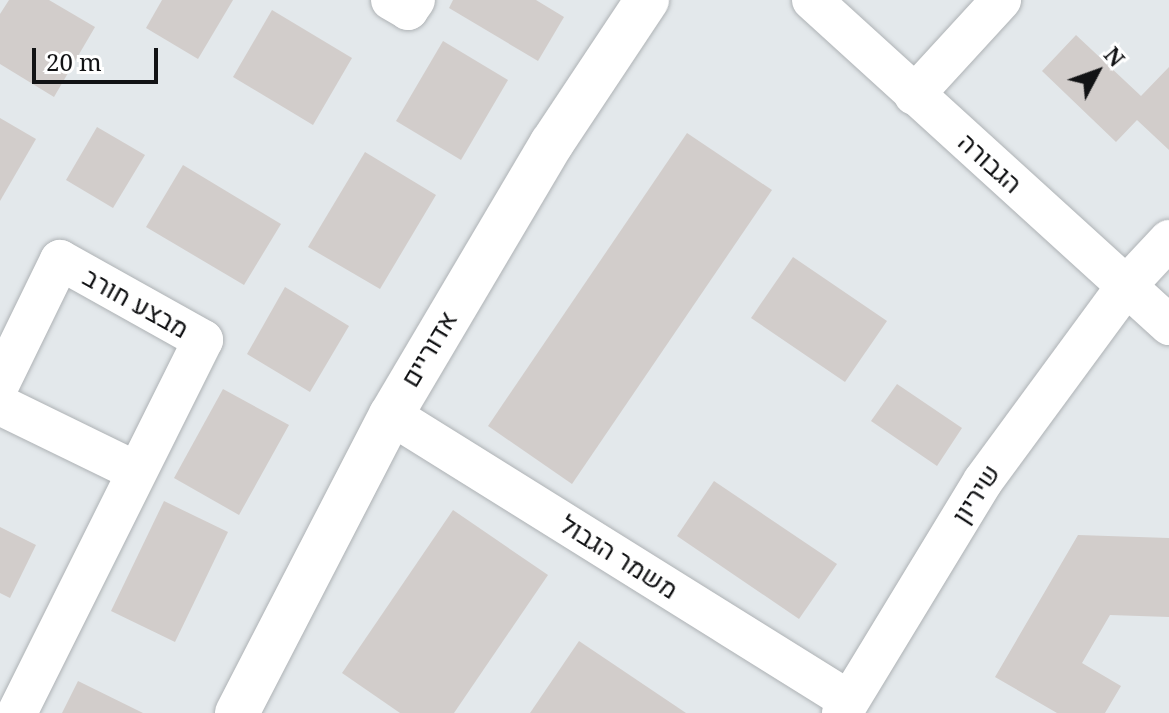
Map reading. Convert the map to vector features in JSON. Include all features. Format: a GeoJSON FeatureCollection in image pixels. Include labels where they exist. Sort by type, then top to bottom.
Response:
{"type":"FeatureCollection","features":[{"type":"Feature","properties":{"kind":"street"},"geometry":{"type":"LineString","coordinates":[[391,0],[408,10],[415,0]]}},
{"type":"Feature","properties":{"kind":"street","name":"אדוריים"},"geometry":{"type":"LineString","coordinates":[[237,713],[391,415],[552,143],[647,0]]}},
{"type":"Feature","properties":{"kind":"street","name":"הגבורה"},"geometry":{"type":"LineString","coordinates":[[812,0],[1169,325]]}},
{"type":"Feature","properties":{"kind":"street"},"geometry":{"type":"LineString","coordinates":[[914,95],[1001,0]]}},
{"type":"Feature","properties":{"kind":"street","name":"שיריון"},"geometry":{"type":"LineString","coordinates":[[845,706],[983,481],[1126,286],[1169,240]]}},
{"type":"Feature","properties":{"kind":"street","name":"מבצע חורב"},"geometry":{"type":"LineString","coordinates":[[0,383],[60,260],[203,340],[133,470],[17,713]]}},
{"type":"Feature","properties":{"kind":"street"},"geometry":{"type":"LineString","coordinates":[[0,405],[133,470]]}},
{"type":"Feature","properties":{"kind":"street","name":"משמר הגבול"},"geometry":{"type":"LineString","coordinates":[[391,415],[845,706]]}},
{"type":"Feature","properties":{"kind":"building"},"geometry":{"type":"Polygon","coordinates":[[[9,0],[49,0],[95,27],[54,97],[0,64],[0,14],[9,0]]]}},
{"type":"Feature","properties":{"kind":"building"},"geometry":{"type":"Polygon","coordinates":[[[162,0],[233,0],[198,59],[146,28],[162,0]]]}},
{"type":"Feature","properties":{"kind":"building"},"geometry":{"type":"Polygon","coordinates":[[[453,0],[536,0],[564,17],[538,61],[449,8],[453,0]]]}},
{"type":"Feature","properties":{"kind":"building"},"geometry":{"type":"Polygon","coordinates":[[[272,10],[352,58],[313,125],[233,77],[272,10]]]}},
{"type":"Feature","properties":{"kind":"building"},"geometry":{"type":"Polygon","coordinates":[[[1076,35],[1141,96],[1169,67],[1169,150],[1137,120],[1116,142],[1042,71],[1076,35]]]}},
{"type":"Feature","properties":{"kind":"building"},"geometry":{"type":"Polygon","coordinates":[[[443,41],[508,80],[461,160],[396,121],[443,41]]]}},
{"type":"Feature","properties":{"kind":"building"},"geometry":{"type":"Polygon","coordinates":[[[0,118],[36,139],[0,201],[0,118]]]}},
{"type":"Feature","properties":{"kind":"building"},"geometry":{"type":"Polygon","coordinates":[[[97,127],[145,155],[113,208],[66,180],[97,127]]]}},
{"type":"Feature","properties":{"kind":"building"},"geometry":{"type":"Polygon","coordinates":[[[687,133],[772,190],[572,484],[488,426],[687,133]]]}},
{"type":"Feature","properties":{"kind":"building"},"geometry":{"type":"Polygon","coordinates":[[[365,152],[436,195],[380,289],[308,247],[365,152]]]}},
{"type":"Feature","properties":{"kind":"building"},"geometry":{"type":"Polygon","coordinates":[[[183,165],[281,224],[244,285],[146,227],[183,165]]]}},
{"type":"Feature","properties":{"kind":"building"},"geometry":{"type":"Polygon","coordinates":[[[793,257],[887,321],[845,382],[751,318],[793,257]]]}},
{"type":"Feature","properties":{"kind":"building"},"geometry":{"type":"Polygon","coordinates":[[[285,287],[349,326],[310,392],[247,354],[285,287]]]}},
{"type":"Feature","properties":{"kind":"building"},"geometry":{"type":"Polygon","coordinates":[[[897,384],[962,428],[937,466],[871,421],[897,384]]]}},
{"type":"Feature","properties":{"kind":"building"},"geometry":{"type":"Polygon","coordinates":[[[223,389],[289,425],[239,515],[174,478],[223,389]]]}},
{"type":"Feature","properties":{"kind":"building"},"geometry":{"type":"Polygon","coordinates":[[[714,481],[837,564],[799,619],[677,536],[714,481]]]}},
{"type":"Feature","properties":{"kind":"building"},"geometry":{"type":"Polygon","coordinates":[[[164,501],[228,532],[175,642],[111,611],[164,501]]]}},
{"type":"Feature","properties":{"kind":"building"},"geometry":{"type":"Polygon","coordinates":[[[453,510],[548,575],[454,713],[400,713],[342,673],[453,510]]]}},
{"type":"Feature","properties":{"kind":"building"},"geometry":{"type":"Polygon","coordinates":[[[0,527],[36,545],[10,598],[0,593],[0,527]]]}},
{"type":"Feature","properties":{"kind":"building"},"geometry":{"type":"Polygon","coordinates":[[[1078,535],[1169,538],[1169,617],[1110,615],[1082,663],[1121,686],[1105,713],[1057,713],[995,677],[1078,535]]]}},
{"type":"Feature","properties":{"kind":"building"},"geometry":{"type":"Polygon","coordinates":[[[579,641],[686,713],[530,713],[579,641]]]}},
{"type":"Feature","properties":{"kind":"building"},"geometry":{"type":"Polygon","coordinates":[[[78,681],[143,713],[62,713],[78,681]]]}}]}
